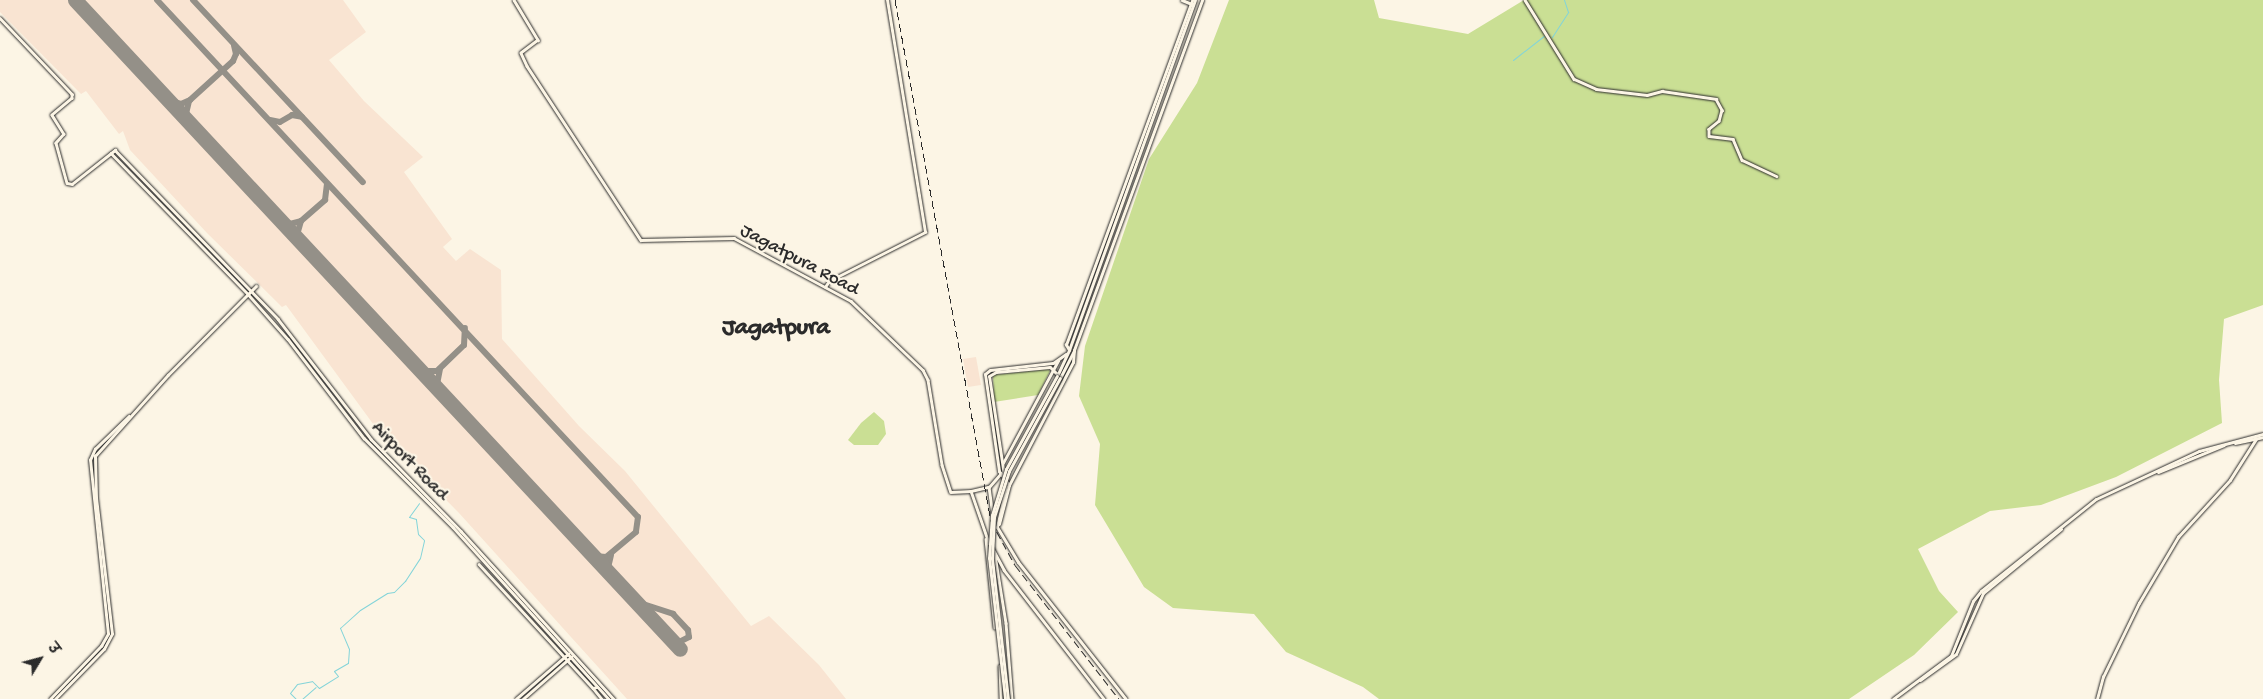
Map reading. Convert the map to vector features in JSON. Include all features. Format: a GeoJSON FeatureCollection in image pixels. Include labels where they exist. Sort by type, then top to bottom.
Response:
{"type":"FeatureCollection","features":[{"type":"Feature","properties":{"kind":"main road"},"geometry":{"type":"LineString","coordinates":[[1004,699],[992,558],[994,517],[1009,471],[1071,350],[1143,145],[1202,0]]}},
{"type":"Feature","properties":{"kind":"main road"},"geometry":{"type":"LineString","coordinates":[[1143,145],[1193,2]]}},
{"type":"Feature","properties":{"kind":"main road"},"geometry":{"type":"LineString","coordinates":[[1008,483],[1000,465],[985,374],[990,370],[1058,361],[1071,350]]}},
{"type":"Feature","properties":{"kind":"main road"},"geometry":{"type":"LineString","coordinates":[[1071,350],[1073,362],[1008,483],[998,527],[1018,562],[1126,699]]}},
{"type":"Feature","properties":{"kind":"main road"},"geometry":{"type":"LineString","coordinates":[[1008,483],[1000,474],[989,376],[996,372],[1050,367],[1054,369],[1058,376]]}},
{"type":"Feature","properties":{"kind":"main road"},"geometry":{"type":"LineString","coordinates":[[1893,699],[1956,654],[1974,604],[1983,594],[2096,499],[2223,446],[2263,436]]}},
{"type":"Feature","properties":{"kind":"main road"},"geometry":{"type":"LineString","coordinates":[[2158,472],[2199,451],[2263,436]]}},
{"type":"Feature","properties":{"kind":"street","name":"Jagatpura Road"},"geometry":{"type":"LineString","coordinates":[[514,0],[538,40],[521,53],[527,66],[641,240],[734,238],[851,301],[924,371],[940,442],[942,465],[951,492],[989,487]]}},
{"type":"Feature","properties":{"kind":"street"},"geometry":{"type":"LineString","coordinates":[[825,287],[829,281],[926,232],[887,0]]}},
{"type":"Feature","properties":{"kind":"street"},"geometry":{"type":"LineString","coordinates":[[1182,0],[1193,2]]}},
{"type":"Feature","properties":{"kind":"street"},"geometry":{"type":"LineString","coordinates":[[1525,0],[1574,79],[1596,89],[1647,94],[1662,91],[1716,99],[1722,110],[1719,121],[1709,129],[1709,136],[1733,139],[1742,160],[1776,176]]}},
{"type":"Feature","properties":{"kind":"street"},"geometry":{"type":"LineString","coordinates":[[0,18],[72,94],[72,98],[52,115],[64,134],[56,143],[67,183],[72,184],[111,153]]}},
{"type":"Feature","properties":{"kind":"street"},"geometry":{"type":"LineString","coordinates":[[1071,350],[1066,345],[1143,145]]}},
{"type":"Feature","properties":{"kind":"street","name":"Airport Road"},"geometry":{"type":"LineString","coordinates":[[609,699],[572,656],[571,651],[462,531],[370,439],[284,326],[115,150],[111,153],[194,242],[248,294],[288,339],[364,438],[453,526],[568,654],[572,656],[614,699]]}},
{"type":"Feature","properties":{"kind":"street"},"geometry":{"type":"LineString","coordinates":[[50,699],[101,646],[108,634],[90,460],[95,449],[256,286]]}},
{"type":"Feature","properties":{"kind":"street"},"geometry":{"type":"LineString","coordinates":[[1000,465],[1058,361]]}},
{"type":"Feature","properties":{"kind":"street"},"geometry":{"type":"LineString","coordinates":[[54,699],[104,649],[112,634],[94,460],[98,451],[128,416]]}},
{"type":"Feature","properties":{"kind":"street"},"geometry":{"type":"LineString","coordinates":[[2097,699],[2103,677],[2139,603],[2178,537],[2230,480],[2256,439]]}},
{"type":"Feature","properties":{"kind":"street"},"geometry":{"type":"LineString","coordinates":[[998,527],[989,487],[1003,470]]}},
{"type":"Feature","properties":{"kind":"street"},"geometry":{"type":"LineString","coordinates":[[970,491],[986,538],[1004,699]]}},
{"type":"Feature","properties":{"kind":"street"},"geometry":{"type":"LineString","coordinates":[[986,538],[1004,570],[1104,699]]}},
{"type":"Feature","properties":{"kind":"street"},"geometry":{"type":"LineString","coordinates":[[995,552],[1007,631],[1012,699]]}},
{"type":"Feature","properties":{"kind":"street"},"geometry":{"type":"LineString","coordinates":[[479,564],[602,699]]}},
{"type":"Feature","properties":{"kind":"street"},"geometry":{"type":"LineString","coordinates":[[516,699],[571,651]]}},
{"type":"Feature","properties":{"kind":"street"},"geometry":{"type":"LineString","coordinates":[[523,699],[572,656]]}},
{"type":"Feature","properties":{"kind":"street"},"geometry":{"type":"LineString","coordinates":[[593,688],[598,687]]}},
{"type":"Feature","properties":{"kind":"shaded area"},"geometry":{"type":"Polygon","coordinates":[[[0,0],[343,0],[366,32],[329,60],[364,101],[423,157],[404,172],[452,239],[443,247],[456,261],[470,249],[501,270],[502,339],[579,426],[625,471],[751,626],[769,616],[819,665],[846,699],[627,699],[459,513],[379,432],[286,305],[282,307],[207,233],[130,150],[123,131],[119,134],[86,91],[81,94],[0,12],[0,0]]]}},
{"type":"Feature","properties":{"kind":"shaded area"},"geometry":{"type":"Polygon","coordinates":[[[976,357],[981,385],[968,387],[963,359],[976,357]]]}},
{"type":"Feature","properties":{"kind":"green space"},"geometry":{"type":"Polygon","coordinates":[[[1229,0],[1374,0],[1379,18],[1468,34],[1524,0],[2263,0],[2263,305],[2224,319],[2219,380],[2222,423],[2116,477],[2041,505],[1990,511],[1918,549],[1939,591],[1958,612],[1914,655],[1849,699],[1379,699],[1363,687],[1286,652],[1254,614],[1173,608],[1144,587],[1095,505],[1100,444],[1079,396],[1085,346],[1149,159],[1197,83],[1229,0]]]}},
{"type":"Feature","properties":{"kind":"green space"},"geometry":{"type":"Polygon","coordinates":[[[1048,369],[1050,371],[1038,395],[994,402],[993,375],[1048,369]]]}},
{"type":"Feature","properties":{"kind":"green space"},"geometry":{"type":"Polygon","coordinates":[[[874,412],[884,421],[886,434],[878,445],[854,445],[848,440],[861,423],[874,412]]]}},
{"type":"Feature","properties":{"kind":"waterway"},"geometry":{"type":"LineString","coordinates":[[1552,37],[1568,12],[1564,0]]}},
{"type":"Feature","properties":{"kind":"waterway"},"geometry":{"type":"LineString","coordinates":[[1513,60],[1544,36]]}},
{"type":"Feature","properties":{"kind":"waterway"},"geometry":{"type":"LineString","coordinates":[[296,699],[290,693],[297,684],[312,681],[319,688],[338,676],[334,671],[348,663],[349,649],[340,628],[360,610],[387,593],[394,592],[405,581],[420,558],[424,540],[418,534],[416,519],[409,517],[419,503]]}},
{"type":"Feature","properties":{"kind":"waterway"},"geometry":{"type":"LineString","coordinates":[[302,699],[316,687]]}},
{"type":"Feature","properties":{"kind":"taxiway"},"geometry":{"type":"LineString","coordinates":[[157,0],[638,517],[636,532],[606,557],[594,556],[578,539]]}},
{"type":"Feature","properties":{"kind":"taxiway"},"geometry":{"type":"LineString","coordinates":[[193,0],[363,182]]}},
{"type":"Feature","properties":{"kind":"taxiway"},"geometry":{"type":"LineString","coordinates":[[169,100],[181,104],[190,100],[233,61],[236,54],[234,45]]}},
{"type":"Feature","properties":{"kind":"taxiway"},"geometry":{"type":"LineString","coordinates":[[189,101],[186,114],[191,124]]}},
{"type":"Feature","properties":{"kind":"taxiway"},"geometry":{"type":"LineString","coordinates":[[270,120],[280,122],[292,115],[302,117]]}},
{"type":"Feature","properties":{"kind":"taxiway"},"geometry":{"type":"LineString","coordinates":[[277,217],[290,224],[301,221],[325,200],[327,184]]}},
{"type":"Feature","properties":{"kind":"taxiway"},"geometry":{"type":"LineString","coordinates":[[301,221],[297,235],[307,248]]}},
{"type":"Feature","properties":{"kind":"taxiway"},"geometry":{"type":"LineString","coordinates":[[407,356],[426,371],[437,371],[464,345],[465,328]]}},
{"type":"Feature","properties":{"kind":"taxiway"},"geometry":{"type":"LineString","coordinates":[[440,369],[437,384],[452,404]]}},
{"type":"Feature","properties":{"kind":"taxiway"},"geometry":{"type":"LineString","coordinates":[[611,555],[608,568],[619,584]]}},
{"type":"Feature","properties":{"kind":"taxiway"},"geometry":{"type":"LineString","coordinates":[[630,595],[640,603],[673,614],[688,630],[689,637],[677,643],[658,626]]}},
{"type":"Feature","properties":{"kind":"runway"},"geometry":{"type":"LineString","coordinates":[[75,0],[680,649]]}},
{"type":"Feature","properties":{"kind":"railway"},"geometry":{"type":"LineString","coordinates":[[895,0],[991,521],[1015,565],[1119,699]]}},
{"type":"Feature","properties":{"kind":"district","name":"Jagatpura"},"geometry":{"type":"Point","coordinates":[776,329]}}]}
